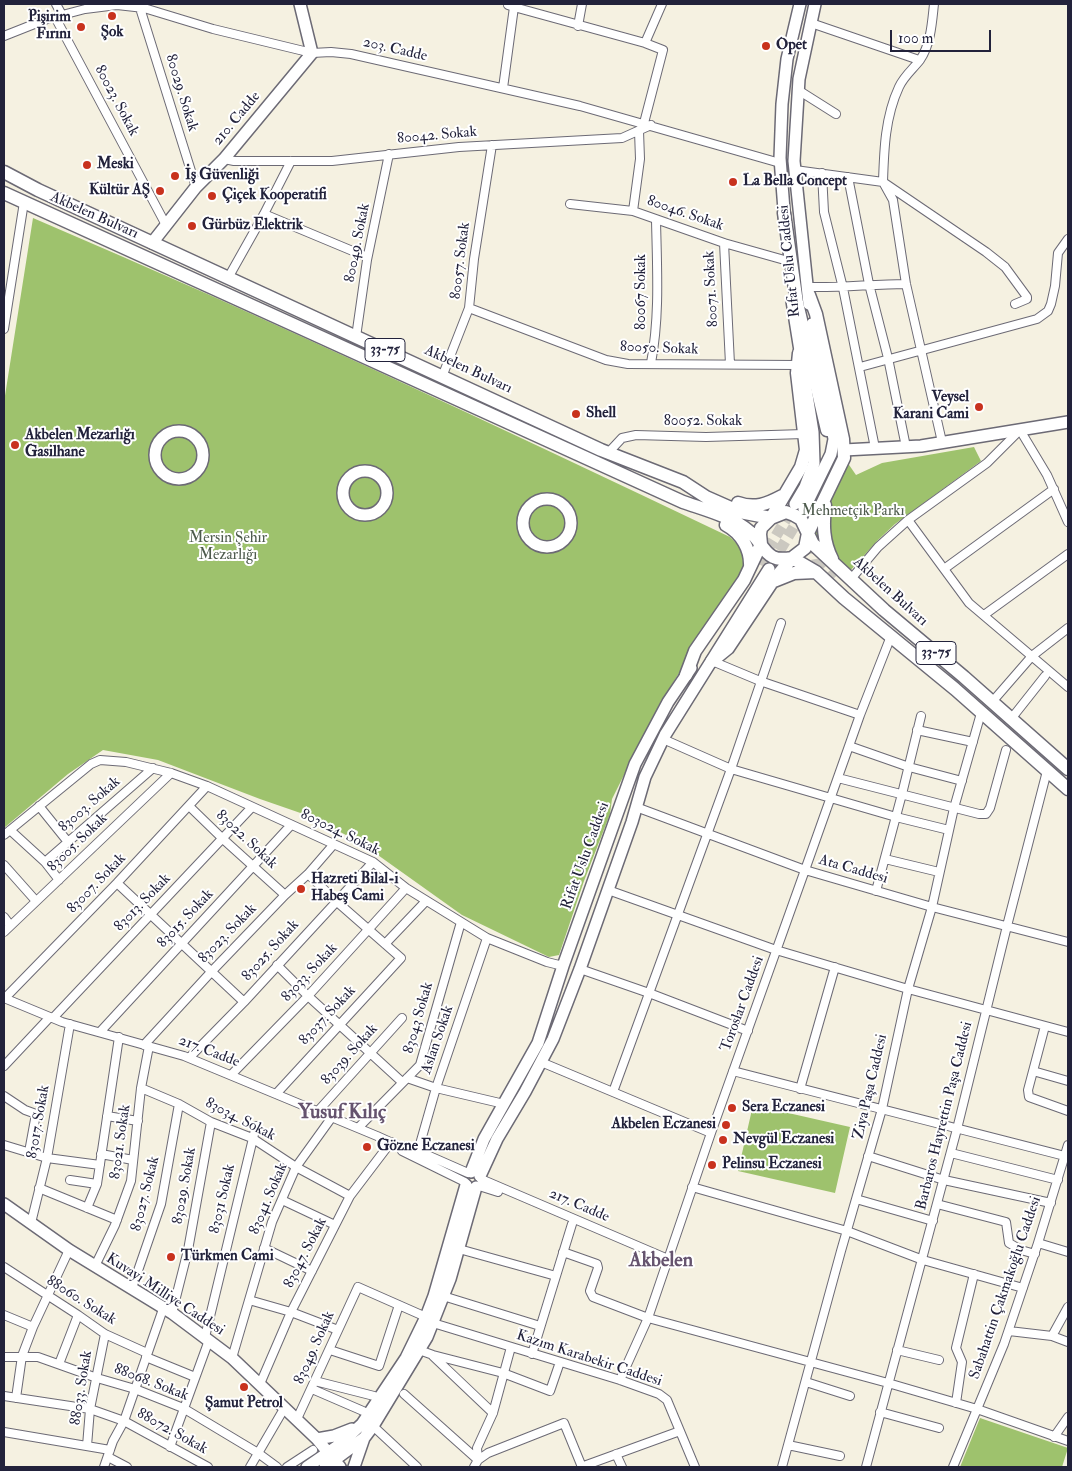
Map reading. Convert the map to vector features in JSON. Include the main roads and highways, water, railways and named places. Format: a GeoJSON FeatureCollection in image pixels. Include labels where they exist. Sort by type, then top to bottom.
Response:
{"type":"FeatureCollection","features":[{"type":"Feature","properties":{"kind":"main road","name":"210. Cadde"},"geometry":{"type":"LineString","coordinates":[[152,243],[196,187],[224,159],[312,53],[300,4]]}},
{"type":"Feature","properties":{"kind":"main road","name":"Rıfat Uslu Caddesi"},"geometry":{"type":"LineString","coordinates":[[795,509],[814,463],[813,432],[799,359],[791,299],[780,163],[782,104],[787,59],[800,4]]}},
{"type":"Feature","properties":{"kind":"main road","name":"Rıfat Uslu Caddesi"},"geometry":{"type":"LineString","coordinates":[[795,509],[831,454],[834,439],[810,315],[795,170],[802,92],[799,79],[815,4]]}},
{"type":"Feature","properties":{"kind":"main road","name":"Akbelen Bulvarı"},"geometry":{"type":"LineString","coordinates":[[4,172],[38,190],[608,453],[683,482],[706,497],[740,512],[771,518]]}},
{"type":"Feature","properties":{"kind":"main road","name":"Akbelen Bulvarı"},"geometry":{"type":"LineString","coordinates":[[4,193],[683,502],[733,520],[751,532],[763,547]]}},
{"type":"Feature","properties":{"kind":"main road"},"geometry":{"type":"LineString","coordinates":[[784,213],[797,303],[827,430]]}},
{"type":"Feature","properties":{"kind":"main road"},"geometry":{"type":"LineString","coordinates":[[712,661],[728,648],[772,582],[792,558],[805,548],[808,533],[841,468],[844,458],[844,450],[816,314],[808,291]]}},
{"type":"Feature","properties":{"kind":"main road"},"geometry":{"type":"LineString","coordinates":[[771,518],[782,496],[801,467],[806,450],[798,373],[799,359]]}},
{"type":"Feature","properties":{"kind":"main road"},"geometry":{"type":"LineString","coordinates":[[844,450],[921,446],[1068,422]]}},
{"type":"Feature","properties":{"kind":"main road"},"geometry":{"type":"LineString","coordinates":[[184,432],[198,440],[202,447],[202,463],[192,475],[177,479],[163,473],[158,467],[155,452],[157,444],[168,433],[184,432]]}},
{"type":"Feature","properties":{"kind":"main road","name":"33-75"},"geometry":{"type":"LineString","coordinates":[[683,482],[748,507],[766,504],[782,496]]}},
{"type":"Feature","properties":{"kind":"main road"},"geometry":{"type":"LineString","coordinates":[[552,499],[559,502],[569,513],[571,528],[568,535],[555,545],[547,547],[538,545],[526,535],[523,527],[523,518],[530,505],[537,501],[552,499]]}},
{"type":"Feature","properties":{"kind":"main road"},"geometry":{"type":"LineString","coordinates":[[825,499],[823,526],[826,547],[834,563]]}},
{"type":"Feature","properties":{"kind":"main road","name":"33-75"},"geometry":{"type":"LineString","coordinates":[[683,502],[734,529],[759,567]]}},
{"type":"Feature","properties":{"kind":"main road"},"geometry":{"type":"LineString","coordinates":[[686,676],[695,651],[744,580],[759,567],[763,547],[760,534],[764,522],[795,509]]}},
{"type":"Feature","properties":{"kind":"main road","name":"33-75"},"geometry":{"type":"LineString","coordinates":[[795,509],[794,515],[801,519],[808,533]]}},
{"type":"Feature","properties":{"kind":"main road","name":"Akbelen Bulvarı"},"geometry":{"type":"LineString","coordinates":[[808,533],[813,544],[884,610],[1011,719],[1067,764]]}},
{"type":"Feature","properties":{"kind":"main road","name":"33-75"},"geometry":{"type":"LineString","coordinates":[[763,547],[774,558],[792,558],[816,572],[844,598],[1068,788]]}},
{"type":"Feature","properties":{"kind":"main road","name":"Rifat Uslu Caddesi"},"geometry":{"type":"LineString","coordinates":[[473,1180],[525,1092],[553,1039],[608,890],[645,777],[663,739],[712,661],[759,567]]}},
{"type":"Feature","properties":{"kind":"main road"},"geometry":{"type":"LineString","coordinates":[[772,582],[794,574],[816,572]]}},
{"type":"Feature","properties":{"kind":"main road","name":"33-75"},"geometry":{"type":"LineString","coordinates":[[833,579],[944,669],[1028,744],[1068,788]]}},
{"type":"Feature","properties":{"kind":"main road","name":"Rifat Uslu Caddesi"},"geometry":{"type":"LineString","coordinates":[[473,1180],[484,1139],[538,1042],[635,764],[668,702],[686,676]]}},
{"type":"Feature","properties":{"kind":"main road"},"geometry":{"type":"LineString","coordinates":[[354,1467],[368,1425],[443,1296],[459,1249],[473,1180]]}},
{"type":"Feature","properties":{"kind":"main road"},"geometry":{"type":"LineString","coordinates":[[332,1462],[368,1425],[427,1337],[446,1258],[473,1180]]}},
{"type":"Feature","properties":{"kind":"main road","name":"Kuvayi Milliye Caddesi"},"geometry":{"type":"LineString","coordinates":[[4,1204],[69,1250],[168,1311],[232,1358],[317,1439],[332,1462]]}},
{"type":"Feature","properties":{"kind":"main road"},"geometry":{"type":"LineString","coordinates":[[317,1439],[345,1433],[368,1425]]}},
{"type":"Feature","properties":{"kind":"main road"},"geometry":{"type":"LineString","coordinates":[[307,1467],[332,1462],[364,1438]]}},
{"type":"Feature","properties":{"kind":"tunnel"},"geometry":{"type":"LineString","coordinates":[[759,564],[794,506]]}},
{"type":"Feature","properties":{"kind":"tunnel"},"geometry":{"type":"LineString","coordinates":[[771,565],[804,510]]}},
{"type":"Feature","properties":{"kind":"tunnel"},"geometry":{"type":"LineString","coordinates":[[814,541],[818,563],[833,579]]}},
{"type":"Feature","properties":{"kind":"place","name":"Şok"},"geometry":{"type":"Point","coordinates":[112,16]}},
{"type":"Feature","properties":{"kind":"place","name":"Pişirim Fırını"},"geometry":{"type":"Point","coordinates":[81,27]}},
{"type":"Feature","properties":{"kind":"place","name":"Opet"},"geometry":{"type":"Point","coordinates":[766,46]}},
{"type":"Feature","properties":{"kind":"place","name":"Meski"},"geometry":{"type":"Point","coordinates":[87,165]}},
{"type":"Feature","properties":{"kind":"place","name":"İş Güvenliği"},"geometry":{"type":"Point","coordinates":[175,176]}},
{"type":"Feature","properties":{"kind":"place","name":"La Bella Concept"},"geometry":{"type":"Point","coordinates":[733,182]}},
{"type":"Feature","properties":{"kind":"place","name":"Kültür AŞ"},"geometry":{"type":"Point","coordinates":[160,191]}},
{"type":"Feature","properties":{"kind":"place","name":"Çiçek Kooperatifi"},"geometry":{"type":"Point","coordinates":[212,196]}},
{"type":"Feature","properties":{"kind":"place","name":"Gürbüz Elektrik"},"geometry":{"type":"Point","coordinates":[192,226]}},
{"type":"Feature","properties":{"kind":"place","name":"Veysel Karani Cami"},"geometry":{"type":"Point","coordinates":[979,407]}},
{"type":"Feature","properties":{"kind":"place","name":"Shell"},"geometry":{"type":"Point","coordinates":[576,414]}},
{"type":"Feature","properties":{"kind":"place","name":"Akbelen Mezarlığı Gasilhane"},"geometry":{"type":"Point","coordinates":[15,445]}},
{"type":"Feature","properties":{"kind":"place","name":"Hazreti Bilal-i Habeş Cami"},"geometry":{"type":"Point","coordinates":[301,889]}},
{"type":"Feature","properties":{"kind":"place","name":"Sera Eczanesi"},"geometry":{"type":"Point","coordinates":[732,1108]}},
{"type":"Feature","properties":{"kind":"place","name":"Akbelen Eczanesi"},"geometry":{"type":"Point","coordinates":[726,1125]}},
{"type":"Feature","properties":{"kind":"place","name":"Nevgül Eczanesi"},"geometry":{"type":"Point","coordinates":[723,1140]}},
{"type":"Feature","properties":{"kind":"place","name":"Gözne Eczanesi"},"geometry":{"type":"Point","coordinates":[367,1147]}},
{"type":"Feature","properties":{"kind":"place","name":"Pelinsu Eczanesi"},"geometry":{"type":"Point","coordinates":[712,1165]}},
{"type":"Feature","properties":{"kind":"place","name":"Türkmen Cami"},"geometry":{"type":"Point","coordinates":[171,1257]}},
{"type":"Feature","properties":{"kind":"place","name":"Şamut Petrol"},"geometry":{"type":"Point","coordinates":[244,1387]}},
{"type":"Feature","properties":{"kind":"district","name":"Yusuf Kılıç"},"geometry":{"type":"Point","coordinates":[342,1114]}},
{"type":"Feature","properties":{"kind":"district","name":"Akbelen"},"geometry":{"type":"Point","coordinates":[661,1262]}},
{"type":"Feature","properties":{"kind":"park label","name":"Mehmetçik Parkı"},"geometry":{"type":"Point","coordinates":[853,512]}},
{"type":"Feature","properties":{"kind":"park label","name":"Mersin Şehir Mezarlığı"},"geometry":{"type":"Point","coordinates":[228,548]}}]}
